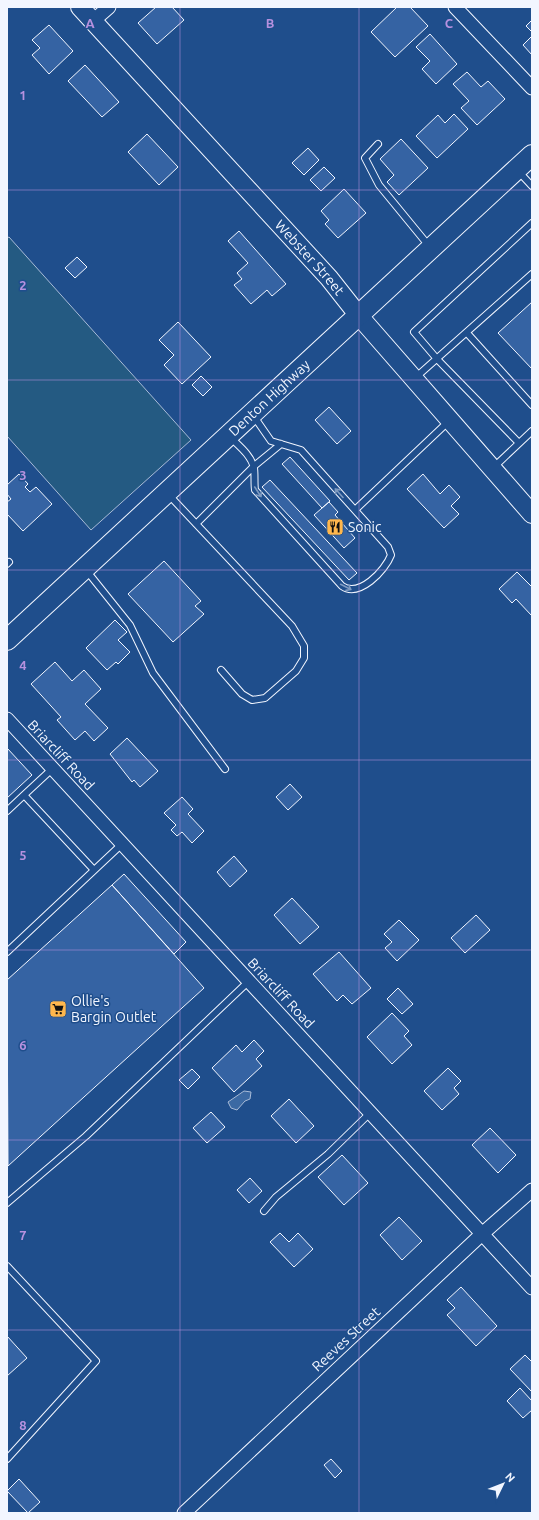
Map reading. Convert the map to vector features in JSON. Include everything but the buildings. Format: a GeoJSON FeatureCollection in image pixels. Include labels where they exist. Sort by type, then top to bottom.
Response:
{"type":"FeatureCollection","features":[{"type":"Feature","properties":{"kind":"main road","name":"Denton Highway"},"geometry":{"type":"LineString","coordinates":[[9,634],[85,568],[167,493],[532,155]]}},
{"type":"Feature","properties":{"kind":"street","name":"Webster Street"},"geometry":{"type":"LineString","coordinates":[[80,7],[329,278],[359,316],[528,507]]}},
{"type":"Feature","properties":{"kind":"street"},"geometry":{"type":"LineString","coordinates":[[93,21],[109,7]]}},
{"type":"Feature","properties":{"kind":"street"},"geometry":{"type":"LineString","coordinates":[[455,7],[532,88]]}},
{"type":"Feature","properties":{"kind":"street","name":"Briarcliff Road"},"geometry":{"type":"LineString","coordinates":[[7,720],[532,1288]]}},
{"type":"Feature","properties":{"kind":"street","name":"Reeves Street"},"geometry":{"type":"LineString","coordinates":[[184,1513],[482,1234],[532,1190]]}},
{"type":"Feature","properties":{"kind":"lane"},"geometry":{"type":"LineString","coordinates":[[378,144],[365,158],[379,185],[431,249]]}},
{"type":"Feature","properties":{"kind":"lane"},"geometry":{"type":"LineString","coordinates":[[516,170],[532,186]]}},
{"type":"Feature","properties":{"kind":"lane"},"geometry":{"type":"LineString","coordinates":[[518,444],[437,359],[414,332],[532,223]]}},
{"type":"Feature","properties":{"kind":"lane"},"geometry":{"type":"LineString","coordinates":[[415,379],[467,334],[532,274]]}},
{"type":"Feature","properties":{"kind":"lane"},"geometry":{"type":"LineString","coordinates":[[467,334],[532,405]]}},
{"type":"Feature","properties":{"kind":"lane"},"geometry":{"type":"LineString","coordinates":[[229,435],[246,453],[253,467],[255,490],[329,574],[347,589],[353,590],[372,580],[385,568],[391,555],[388,547],[301,450],[271,440],[252,414]]}},
{"type":"Feature","properties":{"kind":"lane"},"geometry":{"type":"LineString","coordinates":[[355,510],[450,420]]}},
{"type":"Feature","properties":{"kind":"lane"},"geometry":{"type":"LineString","coordinates":[[492,468],[532,431]]}},
{"type":"Feature","properties":{"kind":"lane"},"geometry":{"type":"LineString","coordinates":[[196,524],[253,467],[280,444]]}},
{"type":"Feature","properties":{"kind":"lane"},"geometry":{"type":"LineString","coordinates":[[167,493],[292,626],[304,646],[304,658],[296,671],[265,698],[252,700],[242,694],[222,670]]}},
{"type":"Feature","properties":{"kind":"lane"},"geometry":{"type":"LineString","coordinates":[[85,568],[130,625],[153,673],[225,769]]}},
{"type":"Feature","properties":{"kind":"lane"},"geometry":{"type":"LineString","coordinates":[[7,811],[52,769]]}},
{"type":"Feature","properties":{"kind":"lane"},"geometry":{"type":"LineString","coordinates":[[24,795],[94,870]]}},
{"type":"Feature","properties":{"kind":"lane"},"geometry":{"type":"LineString","coordinates":[[7,952],[122,844]]}},
{"type":"Feature","properties":{"kind":"lane"},"geometry":{"type":"LineString","coordinates":[[7,1203],[86,1136],[248,981]]}},
{"type":"Feature","properties":{"kind":"lane"},"geometry":{"type":"LineString","coordinates":[[264,1211],[276,1197],[328,1154],[370,1113]]}},
{"type":"Feature","properties":{"kind":"lane"},"geometry":{"type":"LineString","coordinates":[[7,1266],[96,1361],[7,1459]]}},
{"type":"Feature","properties":{"kind":"shaded area"},"geometry":{"type":"Polygon","coordinates":[[[9,237],[191,440],[91,530],[7,436],[7,238],[9,237]]]}},
{"type":"Feature","properties":{"kind":"shaded area"},"geometry":{"type":"Polygon","coordinates":[[[244,1091],[251,1092],[250,1099],[245,1101],[237,1110],[231,1108],[228,1102],[244,1091]]]}},
{"type":"Feature","properties":{"kind":"place","name":"Sonic"},"geometry":{"type":"Point","coordinates":[335,527]}},
{"type":"Feature","properties":{"kind":"place","name":"Ollie's Bargin Outlet"},"geometry":{"type":"Point","coordinates":[58,1009]}}]}
